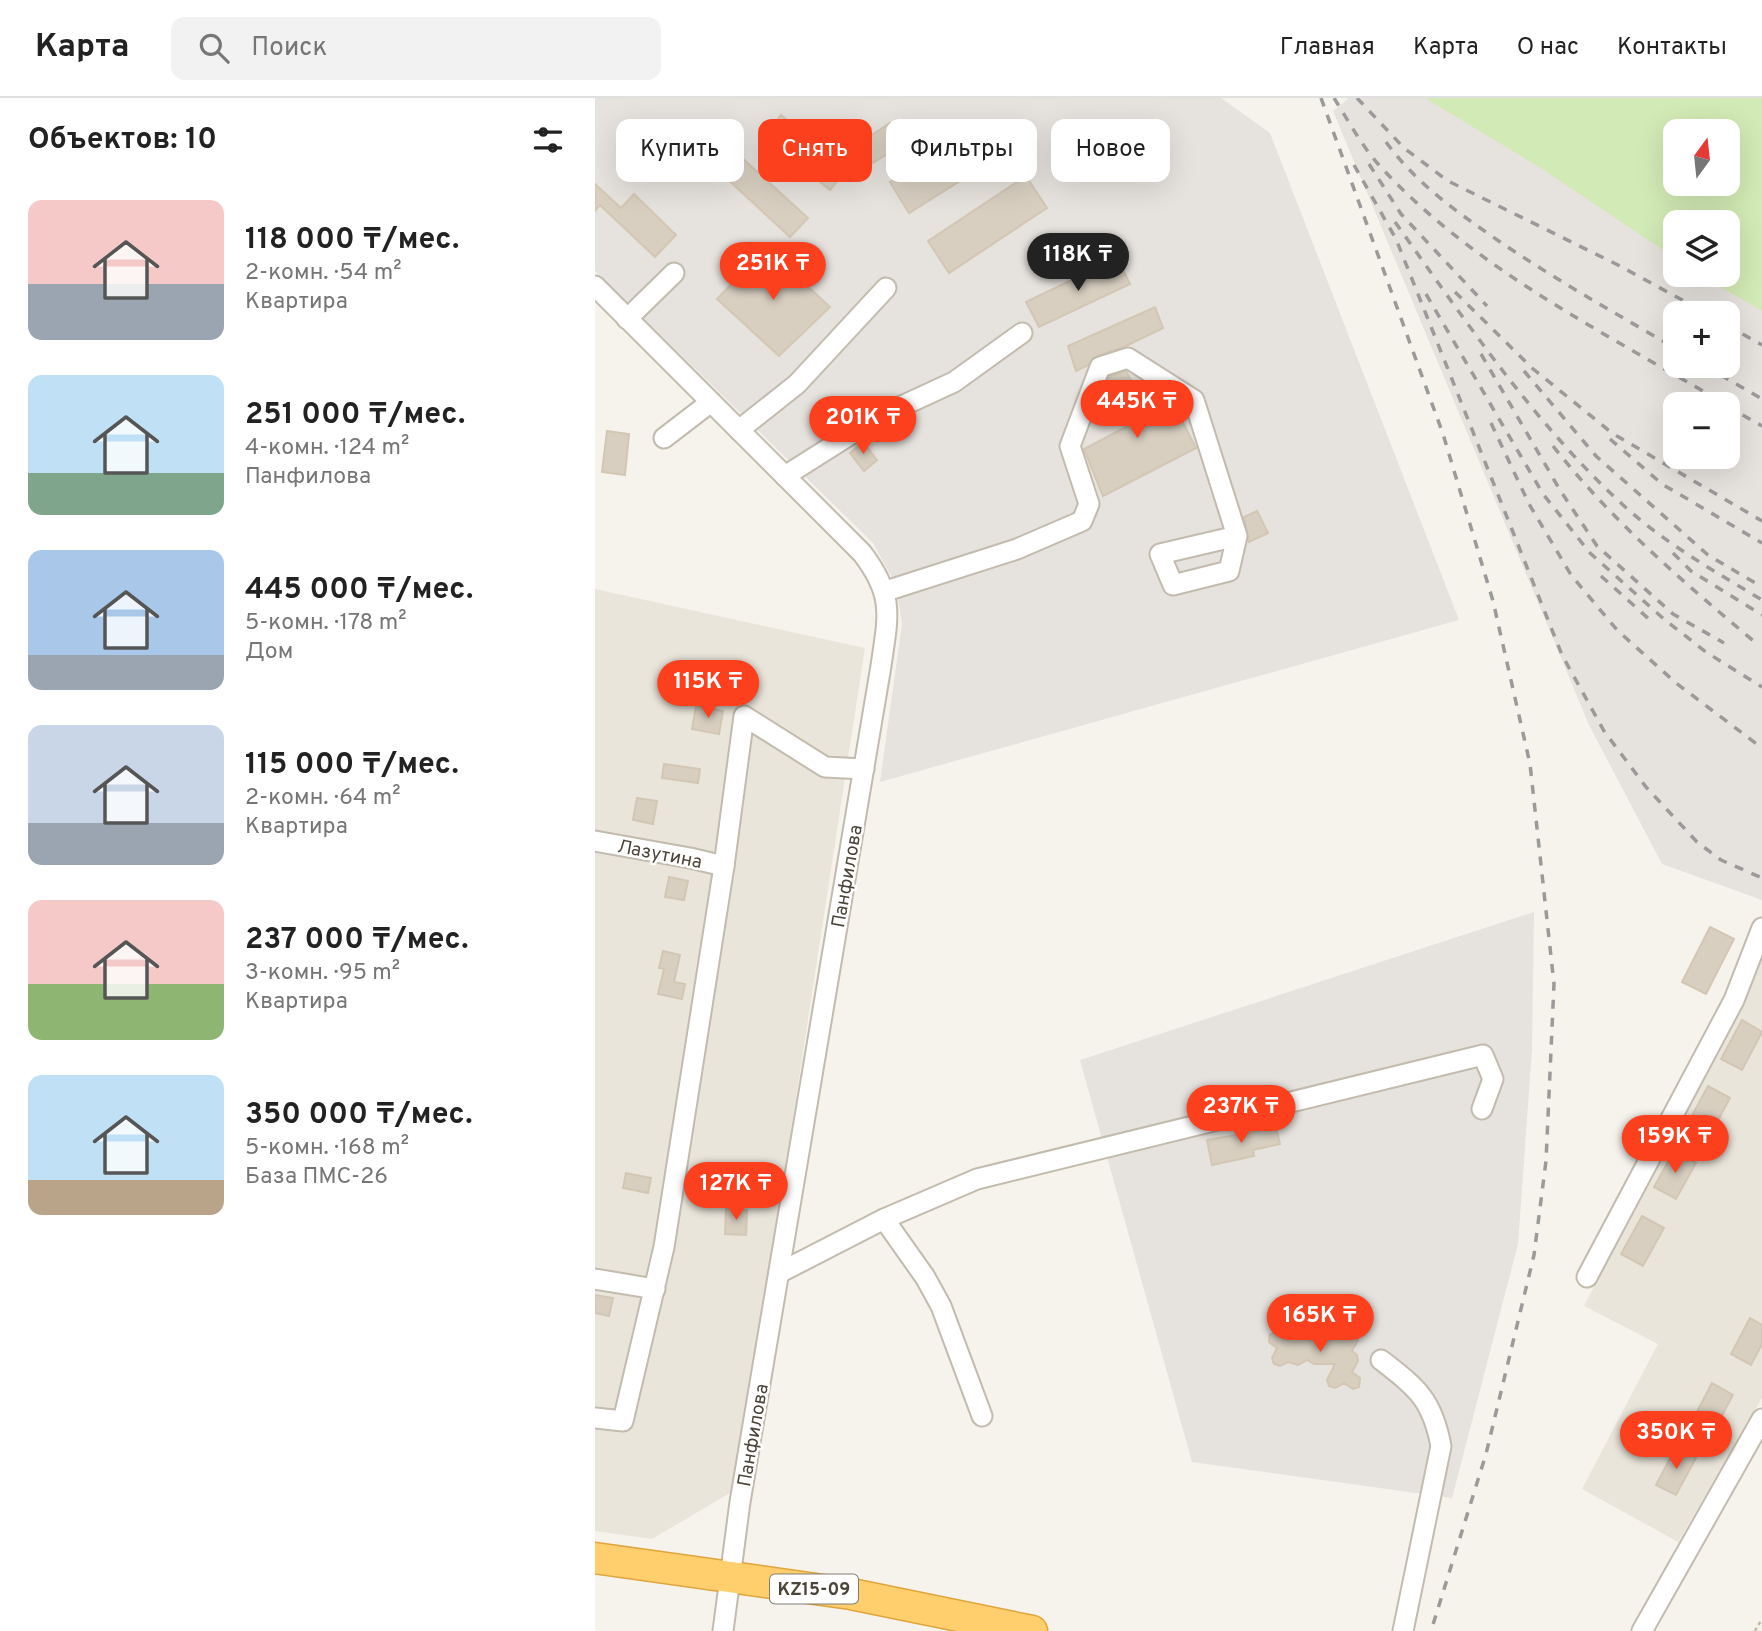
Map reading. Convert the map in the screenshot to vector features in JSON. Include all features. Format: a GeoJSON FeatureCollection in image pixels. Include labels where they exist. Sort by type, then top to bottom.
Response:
{"type":"FeatureCollection","features":[{"type":"Feature","properties":{"kind":"highway","name":"KZ15-09"},"geometry":{"type":"LineString","coordinates":[[595,1558],[851,1594],[1032,1631]]}},
{"type":"Feature","properties":{"kind":"street"},"geometry":{"type":"LineString","coordinates":[[628,319],[674,273]]}},
{"type":"Feature","properties":{"kind":"street","name":"Панфилова"},"geometry":{"type":"LineString","coordinates":[[595,286],[862,553],[885,591],[886,625],[864,769],[729,1577],[723,1631]]}},
{"type":"Feature","properties":{"kind":"street"},"geometry":{"type":"LineString","coordinates":[[739,430],[797,384],[886,288]]}},
{"type":"Feature","properties":{"kind":"street"},"geometry":{"type":"LineString","coordinates":[[785,476],[878,417],[954,382],[1022,333]]}},
{"type":"Feature","properties":{"kind":"street"},"geometry":{"type":"LineString","coordinates":[[885,591],[1017,549],[1082,521],[1089,504],[1070,446],[1100,367],[1128,358],[1194,400],[1237,536]]}},
{"type":"Feature","properties":{"kind":"street"},"geometry":{"type":"LineString","coordinates":[[664,438],[711,402]]}},
{"type":"Feature","properties":{"kind":"street"},"geometry":{"type":"LineString","coordinates":[[595,1418],[623,1421],[655,1289],[724,866],[744,716],[825,767],[864,769]]}},
{"type":"Feature","properties":{"kind":"street","name":"Лазутина"},"geometry":{"type":"LineString","coordinates":[[595,841],[724,866]]}},
{"type":"Feature","properties":{"kind":"street"},"geometry":{"type":"LineString","coordinates":[[1587,1277],[1734,1000],[1762,928]]}},
{"type":"Feature","properties":{"kind":"street"},"geometry":{"type":"LineString","coordinates":[[779,1273],[884,1219],[977,1179],[1483,1055],[1493,1079],[1482,1109]]}},
{"type":"Feature","properties":{"kind":"street"},"geometry":{"type":"LineString","coordinates":[[884,1219],[925,1276],[941,1306],[982,1416]]}},
{"type":"Feature","properties":{"kind":"street"},"geometry":{"type":"LineString","coordinates":[[595,1279],[655,1289]]}},
{"type":"Feature","properties":{"kind":"street"},"geometry":{"type":"LineString","coordinates":[[1381,1360],[1419,1390],[1437,1426],[1441,1446],[1403,1631]]}},
{"type":"Feature","properties":{"kind":"street"},"geometry":{"type":"LineString","coordinates":[[1642,1631],[1762,1419]]}},
{"type":"Feature","properties":{"kind":"path"},"geometry":{"type":"LineString","coordinates":[[1755,1631],[1762,1619]]}},
{"type":"Feature","properties":{"kind":"shaded area"},"geometry":{"type":"Polygon","coordinates":[[[595,98],[1221,98],[1270,133],[1459,620],[880,782],[902,624],[896,585],[873,543],[595,271],[595,98]]]}},
{"type":"Feature","properties":{"kind":"shaded area"},"geometry":{"type":"Polygon","coordinates":[[[1349,98],[1530,98],[1663,212],[1663,287],[1740,287],[1740,266],[1762,252],[1762,900],[1662,864],[1589,725],[1333,111],[1349,98]]]}},
{"type":"Feature","properties":{"kind":"shaded area"},"geometry":{"type":"Polygon","coordinates":[[[595,589],[865,648],[766,1293],[730,1493],[652,1539],[595,1531],[595,589]]]}},
{"type":"Feature","properties":{"kind":"shaded area"},"geometry":{"type":"Polygon","coordinates":[[[1534,912],[1532,1049],[1518,1244],[1452,1498],[1192,1462],[1080,1060],[1534,912]]]}},
{"type":"Feature","properties":{"kind":"shaded area"},"geometry":{"type":"Polygon","coordinates":[[[1762,954],[1762,1398],[1678,1542],[1582,1489],[1658,1344],[1584,1306],[1742,1004],[1762,954]]]}},
{"type":"Feature","properties":{"kind":"green space"},"geometry":{"type":"Polygon","coordinates":[[[1425,98],[1762,98],[1762,311],[1721,287],[1740,287],[1740,210],[1663,210],[1663,250],[1544,170],[1425,98]]]}},
{"type":"Feature","properties":{"kind":"building"},"geometry":{"type":"Polygon","coordinates":[[[886,126],[886,155],[873,163],[872,161],[872,135],[886,126]]]}},
{"type":"Feature","properties":{"kind":"building"},"geometry":{"type":"Polygon","coordinates":[[[744,160],[758,172],[758,182],[769,182],[808,218],[790,237],[731,182],[744,182],[744,160]]]}},
{"type":"Feature","properties":{"kind":"building"},"geometry":{"type":"Polygon","coordinates":[[[820,182],[836,182],[830,190],[820,182]]]}},
{"type":"Feature","properties":{"kind":"building"},"geometry":{"type":"Polygon","coordinates":[[[890,182],[958,182],[909,213],[890,182]]]}},
{"type":"Feature","properties":{"kind":"building"},"geometry":{"type":"Polygon","coordinates":[[[1017,182],[1030,182],[1047,208],[949,273],[928,241],[1017,182]]]}},
{"type":"Feature","properties":{"kind":"building"},"geometry":{"type":"Polygon","coordinates":[[[595,184],[621,208],[634,194],[676,235],[655,257],[600,205],[595,211],[595,184]]]}},
{"type":"Feature","properties":{"kind":"building"},"geometry":{"type":"Polygon","coordinates":[[[766,248],[830,307],[779,356],[717,299],[766,248]]]}},
{"type":"Feature","properties":{"kind":"building"},"geometry":{"type":"Polygon","coordinates":[[[1117,258],[1130,284],[1039,327],[1026,302],[1117,258]]]}},
{"type":"Feature","properties":{"kind":"building"},"geometry":{"type":"Polygon","coordinates":[[[1155,307],[1163,328],[1126,346],[1096,356],[1088,365],[1076,371],[1068,346],[1155,307]]]}},
{"type":"Feature","properties":{"kind":"building"},"geometry":{"type":"Polygon","coordinates":[[[1126,371],[1150,415],[1173,403],[1196,448],[1103,496],[1084,449],[1130,425],[1108,381],[1109,377],[1126,371]]]}},
{"type":"Feature","properties":{"kind":"building"},"geometry":{"type":"Polygon","coordinates":[[[607,431],[629,434],[625,475],[602,472],[607,431]]]}},
{"type":"Feature","properties":{"kind":"building"},"geometry":{"type":"Polygon","coordinates":[[[863,442],[877,460],[864,471],[850,453],[863,442]]]}},
{"type":"Feature","properties":{"kind":"building"},"geometry":{"type":"Polygon","coordinates":[[[1257,511],[1268,533],[1249,542],[1244,517],[1257,511]]]}},
{"type":"Feature","properties":{"kind":"building"},"geometry":{"type":"Polygon","coordinates":[[[696,706],[723,711],[719,734],[692,729],[696,706]]]}},
{"type":"Feature","properties":{"kind":"building"},"geometry":{"type":"Polygon","coordinates":[[[664,764],[700,769],[698,783],[662,778],[664,764]]]}},
{"type":"Feature","properties":{"kind":"building"},"geometry":{"type":"Polygon","coordinates":[[[637,798],[657,801],[653,824],[633,820],[637,798]]]}},
{"type":"Feature","properties":{"kind":"building"},"geometry":{"type":"Polygon","coordinates":[[[669,877],[688,881],[684,900],[665,897],[669,877]]]}},
{"type":"Feature","properties":{"kind":"building"},"geometry":{"type":"Polygon","coordinates":[[[1710,927],[1734,939],[1706,994],[1682,982],[1710,927]]]}},
{"type":"Feature","properties":{"kind":"building"},"geometry":{"type":"Polygon","coordinates":[[[663,951],[680,955],[674,982],[685,984],[682,999],[658,994],[664,969],[659,968],[663,951]]]}},
{"type":"Feature","properties":{"kind":"building"},"geometry":{"type":"Polygon","coordinates":[[[1742,1020],[1762,1032],[1742,1070],[1721,1059],[1742,1020]]]}},
{"type":"Feature","properties":{"kind":"building"},"geometry":{"type":"Polygon","coordinates":[[[1708,1086],[1730,1098],[1710,1135],[1688,1123],[1708,1086]]]}},
{"type":"Feature","properties":{"kind":"building"},"geometry":{"type":"Polygon","coordinates":[[[1276,1128],[1280,1144],[1253,1150],[1254,1156],[1212,1165],[1207,1140],[1276,1128]]]}},
{"type":"Feature","properties":{"kind":"building"},"geometry":{"type":"Polygon","coordinates":[[[1674,1151],[1696,1163],[1676,1199],[1654,1187],[1674,1151]]]}},
{"type":"Feature","properties":{"kind":"building"},"geometry":{"type":"Polygon","coordinates":[[[626,1173],[651,1178],[648,1193],[623,1188],[626,1173]]]}},
{"type":"Feature","properties":{"kind":"building"},"geometry":{"type":"Polygon","coordinates":[[[726,1208],[747,1210],[746,1235],[725,1234],[726,1208]]]}},
{"type":"Feature","properties":{"kind":"building"},"geometry":{"type":"Polygon","coordinates":[[[1642,1216],[1664,1228],[1643,1266],[1621,1254],[1642,1216]]]}},
{"type":"Feature","properties":{"kind":"building"},"geometry":{"type":"Polygon","coordinates":[[[595,1295],[613,1298],[609,1316],[595,1313],[595,1295]]]}},
{"type":"Feature","properties":{"kind":"building"},"geometry":{"type":"Polygon","coordinates":[[[1750,1318],[1762,1325],[1762,1344],[1751,1365],[1731,1354],[1750,1318]]]}},
{"type":"Feature","properties":{"kind":"building"},"geometry":{"type":"Polygon","coordinates":[[[1295,1331],[1305,1335],[1318,1331],[1325,1337],[1330,1334],[1339,1338],[1350,1332],[1357,1334],[1358,1340],[1352,1351],[1357,1355],[1358,1361],[1352,1372],[1360,1378],[1359,1387],[1353,1389],[1344,1383],[1335,1388],[1329,1386],[1327,1380],[1335,1364],[1314,1364],[1307,1360],[1298,1365],[1288,1362],[1280,1366],[1274,1364],[1272,1358],[1277,1348],[1269,1342],[1270,1334],[1277,1333],[1288,1340],[1295,1331]]]}},
{"type":"Feature","properties":{"kind":"building"},"geometry":{"type":"Polygon","coordinates":[[[1712,1383],[1733,1395],[1713,1432],[1692,1421],[1712,1383]]]}},
{"type":"Feature","properties":{"kind":"building"},"geometry":{"type":"Polygon","coordinates":[[[1676,1447],[1696,1458],[1676,1495],[1656,1485],[1676,1447]]]}},
{"type":"Feature","properties":{"kind":"railway"},"geometry":{"type":"LineString","coordinates":[[1321,98],[1443,434],[1493,601],[1530,764],[1554,984],[1546,1161],[1534,1255],[1486,1454],[1431,1631]]}},
{"type":"Feature","properties":{"kind":"railway"},"geometry":{"type":"LineString","coordinates":[[1334,98],[1379,165],[1416,202],[1456,236],[1543,297],[1704,392]]}},
{"type":"Feature","properties":{"kind":"railway"},"geometry":{"type":"LineString","coordinates":[[1357,98],[1404,148],[1448,181],[1618,265],[1684,301]]}},
{"type":"Feature","properties":{"kind":"railway"},"geometry":{"type":"LineString","coordinates":[[1386,142],[1409,170],[1478,227],[1560,280],[1663,341]]}},
{"type":"Feature","properties":{"kind":"railway"},"geometry":{"type":"LineString","coordinates":[[1369,164],[1401,214],[1487,306]]}},
{"type":"Feature","properties":{"kind":"railway"},"geometry":{"type":"LineString","coordinates":[[1354,165],[1396,239],[1562,655],[1604,731],[1646,787],[1697,842],[1721,860],[1762,878]]}},
{"type":"Feature","properties":{"kind":"railway"},"geometry":{"type":"LineString","coordinates":[[1395,222],[1501,369],[1590,472],[1654,531],[1762,600]]}},
{"type":"Feature","properties":{"kind":"railway"},"geometry":{"type":"LineString","coordinates":[[1455,292],[1532,368],[1612,433],[1762,521]]}},
{"type":"Feature","properties":{"kind":"railway"},"geometry":{"type":"LineString","coordinates":[[1426,294],[1543,494],[1590,553],[1665,620],[1706,652],[1762,687]]}},
{"type":"Feature","properties":{"kind":"railway"},"geometry":{"type":"LineString","coordinates":[[1740,332],[1762,345]]}},
{"type":"Feature","properties":{"kind":"railway"},"geometry":{"type":"LineString","coordinates":[[1481,354],[1560,490],[1597,546],[1673,614],[1724,643]]}},
{"type":"Feature","properties":{"kind":"railway"},"geometry":{"type":"LineString","coordinates":[[1524,371],[1596,456],[1708,555],[1762,587]]}},
{"type":"Feature","properties":{"kind":"railway"},"geometry":{"type":"LineString","coordinates":[[1726,378],[1762,399]]}},
{"type":"Feature","properties":{"kind":"railway"},"geometry":{"type":"LineString","coordinates":[[1740,413],[1762,426]]}},
{"type":"Feature","properties":{"kind":"railway"},"geometry":{"type":"LineString","coordinates":[[1491,423],[1529,504],[1571,575],[1617,630],[1676,683],[1762,748]]}},
{"type":"Feature","properties":{"kind":"railway"},"geometry":{"type":"LineString","coordinates":[[1610,439],[1662,484],[1762,543]]}},
{"type":"Feature","properties":{"kind":"railway"},"geometry":{"type":"LineString","coordinates":[[1553,446],[1624,525],[1756,643]]}},
{"type":"Feature","properties":{"kind":"railway"},"geometry":{"type":"LineString","coordinates":[[1673,553],[1691,571],[1762,615]]}},
{"type":"Feature","properties":{"kind":"railway"},"geometry":{"type":"LineString","coordinates":[[1601,576],[1650,620]]}}]}
